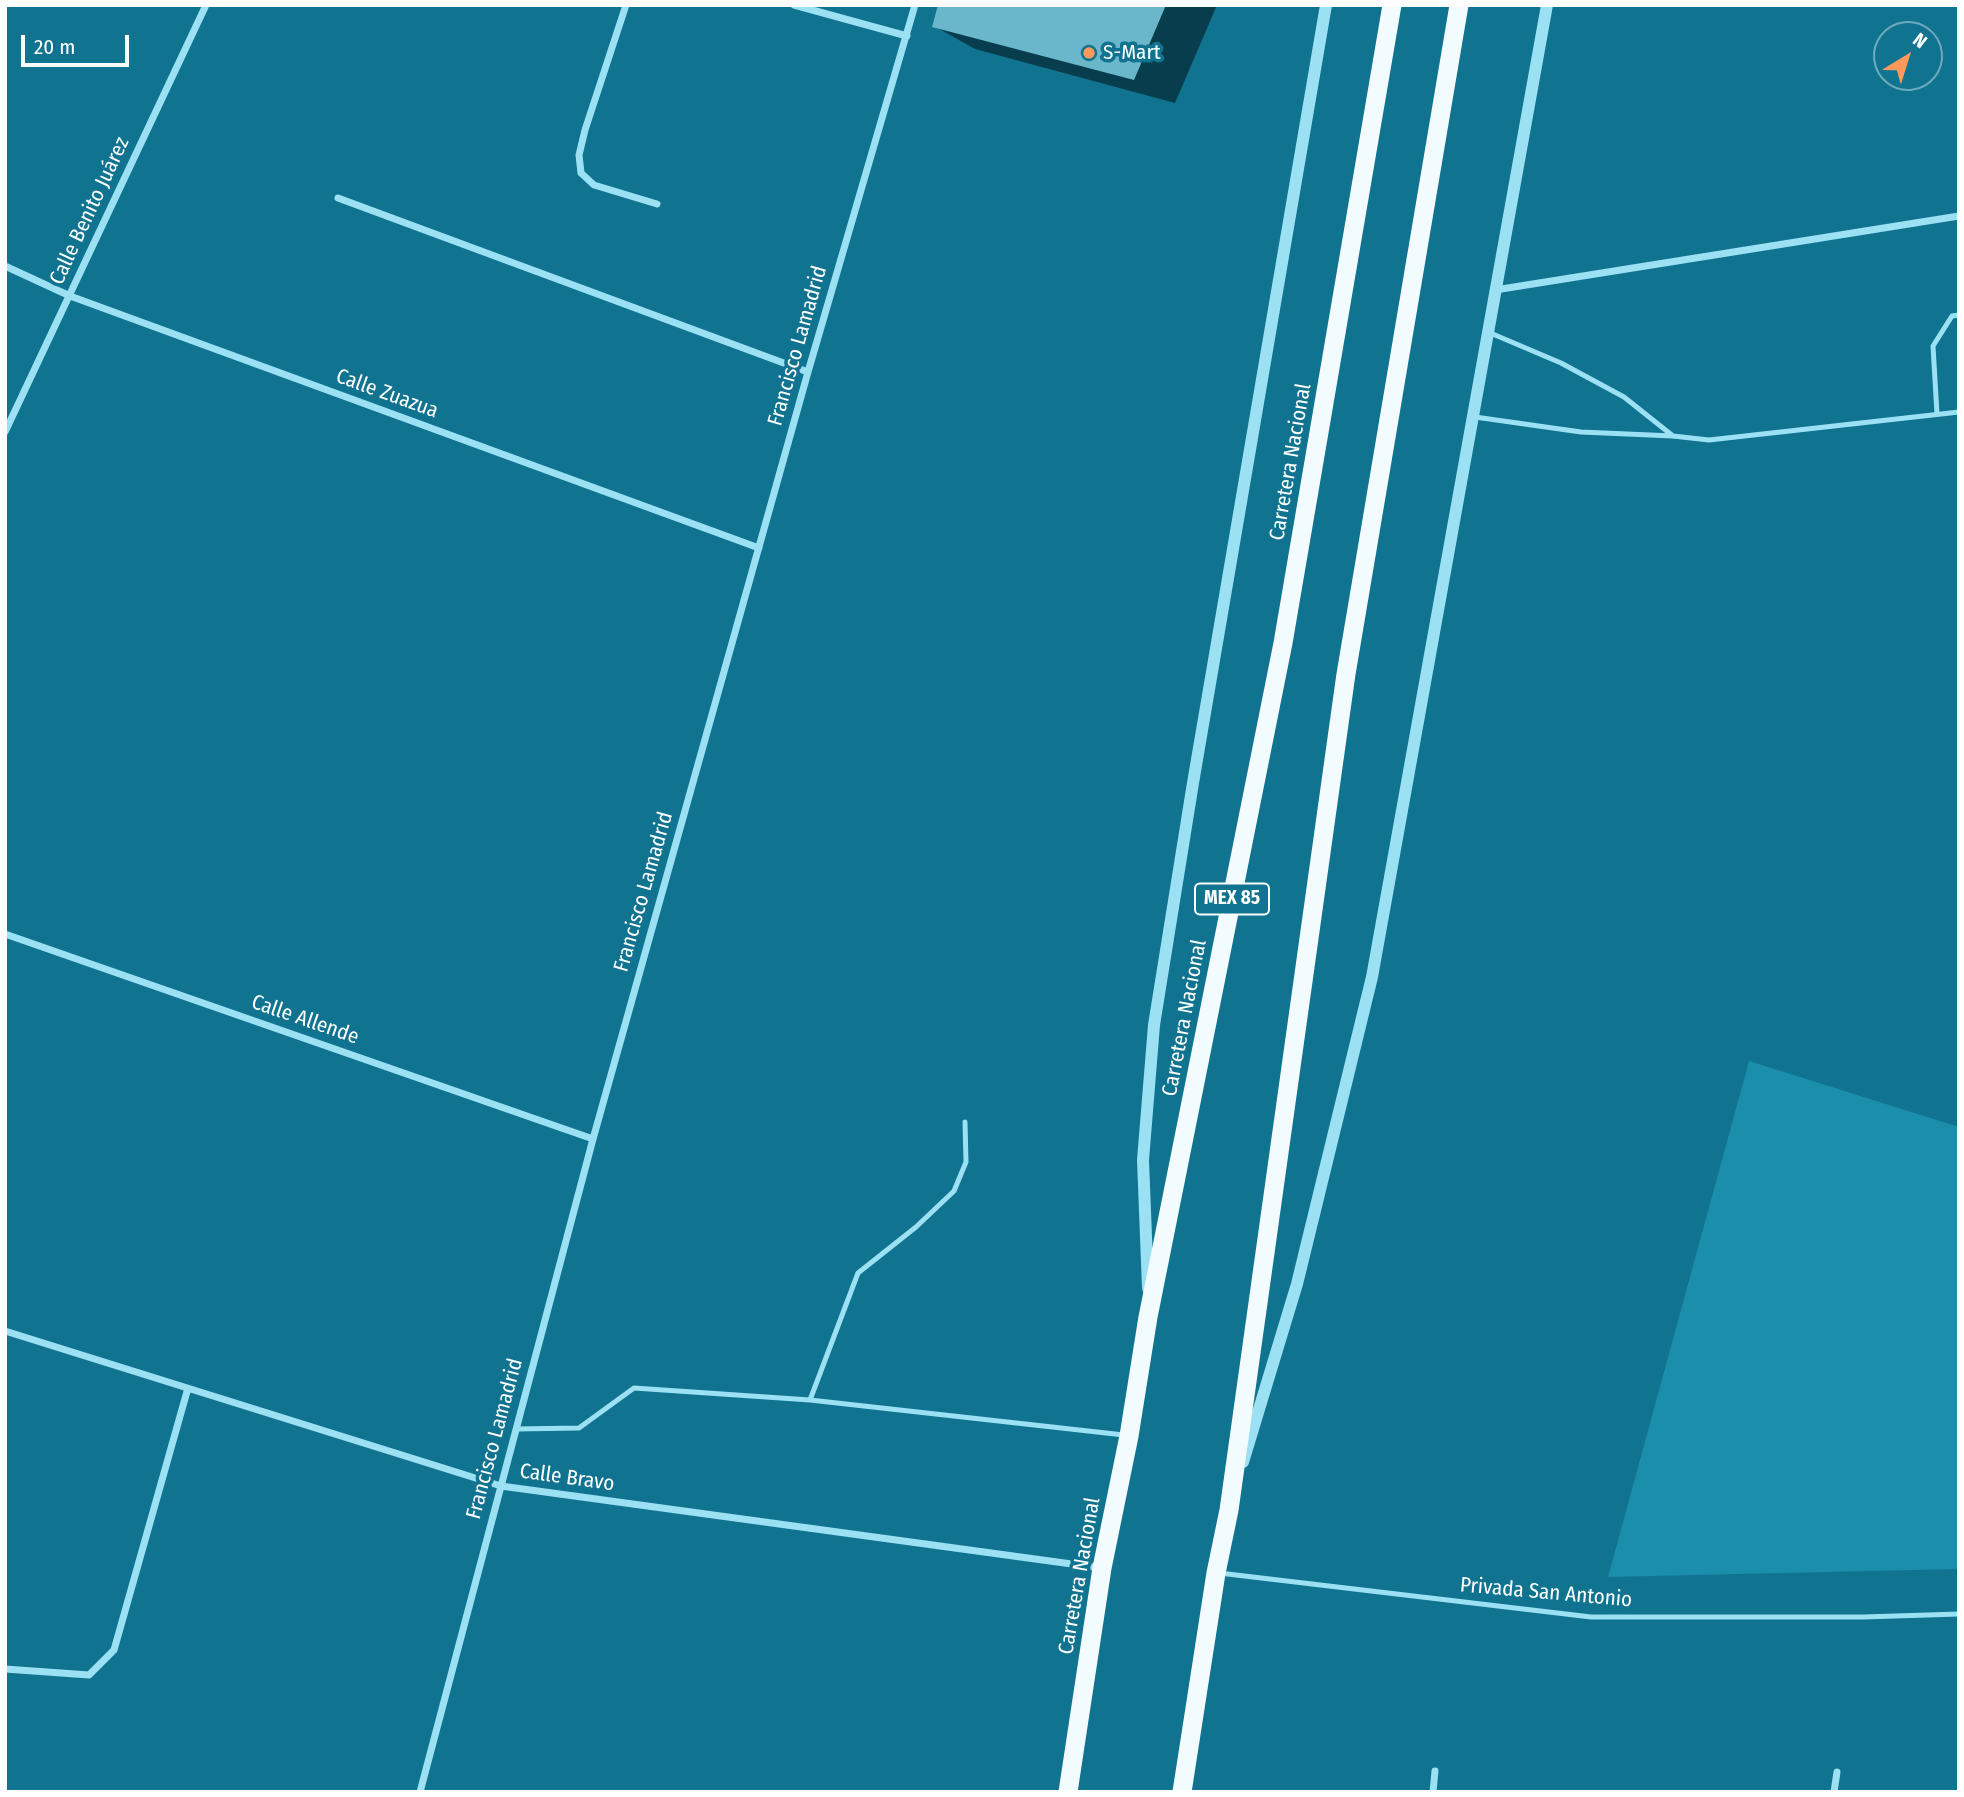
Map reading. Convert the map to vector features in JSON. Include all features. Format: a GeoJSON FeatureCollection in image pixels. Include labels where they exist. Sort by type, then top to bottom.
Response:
{"type":"FeatureCollection","features":[{"type":"Feature","properties":{"kind":"highway","name":"Carretera Nacional"},"geometry":{"type":"LineString","coordinates":[[1068,1792],[1102,1568],[1283,643],[1392,5]]}},
{"type":"Feature","properties":{"kind":"highway"},"geometry":{"type":"LineString","coordinates":[[1182,1792],[1216,1573],[1229,1510],[1346,674],[1460,5]]}},
{"type":"Feature","properties":{"kind":"street","name":"Calle Benito Juárez"},"geometry":{"type":"LineString","coordinates":[[5,432],[206,5]]}},
{"type":"Feature","properties":{"kind":"street"},"geometry":{"type":"LineString","coordinates":[[626,5],[584,130],[579,155],[581,173],[594,185],[657,204]]}},
{"type":"Feature","properties":{"kind":"street"},"geometry":{"type":"LineString","coordinates":[[794,5],[906,36]]}},
{"type":"Feature","properties":{"kind":"street","name":"Francisco Lamadrid"},"geometry":{"type":"LineString","coordinates":[[420,1792],[593,1139],[808,372],[915,5]]}},
{"type":"Feature","properties":{"kind":"street"},"geometry":{"type":"LineString","coordinates":[[1149,1317],[1143,1160],[1154,1025],[1195,769],[1326,5]]}},
{"type":"Feature","properties":{"kind":"street"},"geometry":{"type":"LineString","coordinates":[[1229,1510],[1297,1284],[1372,977],[1547,5]]}},
{"type":"Feature","properties":{"kind":"street"},"geometry":{"type":"LineString","coordinates":[[338,198],[808,372]]}},
{"type":"Feature","properties":{"kind":"street"},"geometry":{"type":"LineString","coordinates":[[1495,290],[1959,216]]}},
{"type":"Feature","properties":{"kind":"street","name":"Calle Zuazua"},"geometry":{"type":"LineString","coordinates":[[5,266],[70,296],[759,548]]}},
{"type":"Feature","properties":{"kind":"street","name":"Calle Allende"},"geometry":{"type":"LineString","coordinates":[[5,934],[593,1139]]}},
{"type":"Feature","properties":{"kind":"street","name":"Calle Bravo"},"geometry":{"type":"LineString","coordinates":[[5,1331],[501,1486],[1102,1568]]}},
{"type":"Feature","properties":{"kind":"street"},"geometry":{"type":"LineString","coordinates":[[5,1669],[89,1675],[114,1650],[188,1388]]}},
{"type":"Feature","properties":{"kind":"street"},"geometry":{"type":"LineString","coordinates":[[1433,1792],[1435,1771]]}},
{"type":"Feature","properties":{"kind":"street"},"geometry":{"type":"LineString","coordinates":[[1834,1792],[1837,1772]]}},
{"type":"Feature","properties":{"kind":"lane"},"geometry":{"type":"LineString","coordinates":[[1937,414],[1933,346],[1952,316],[1959,315]]}},
{"type":"Feature","properties":{"kind":"lane"},"geometry":{"type":"LineString","coordinates":[[1488,332],[1560,363],[1624,397],[1673,436]]}},
{"type":"Feature","properties":{"kind":"lane"},"geometry":{"type":"LineString","coordinates":[[1474,416],[1581,432],[1709,440],[1959,412]]}},
{"type":"Feature","properties":{"kind":"lane"},"geometry":{"type":"LineString","coordinates":[[810,1400],[858,1273],[916,1227],[954,1191],[966,1162],[965,1122]]}},
{"type":"Feature","properties":{"kind":"lane"},"geometry":{"type":"LineString","coordinates":[[516,1429],[579,1428],[634,1388],[810,1400],[1129,1436]]}},
{"type":"Feature","properties":{"kind":"lane","name":"Privada San Antonio"},"geometry":{"type":"LineString","coordinates":[[1216,1573],[1591,1617],[1863,1617],[1959,1614]]}},
{"type":"Feature","properties":{"kind":"shaded area"},"geometry":{"type":"Polygon","coordinates":[[[1749,1061],[1959,1127],[1959,1569],[1608,1577],[1749,1061]]]}},
{"type":"Feature","properties":{"kind":"building","name":"S-Mart"},"geometry":{"type":"Polygon","coordinates":[[[938,5],[1166,5],[1134,80],[932,27],[938,5]]]}},
{"type":"Feature","properties":{"kind":"place","name":"S-Mart"},"geometry":{"type":"Point","coordinates":[1089,53]}}]}
